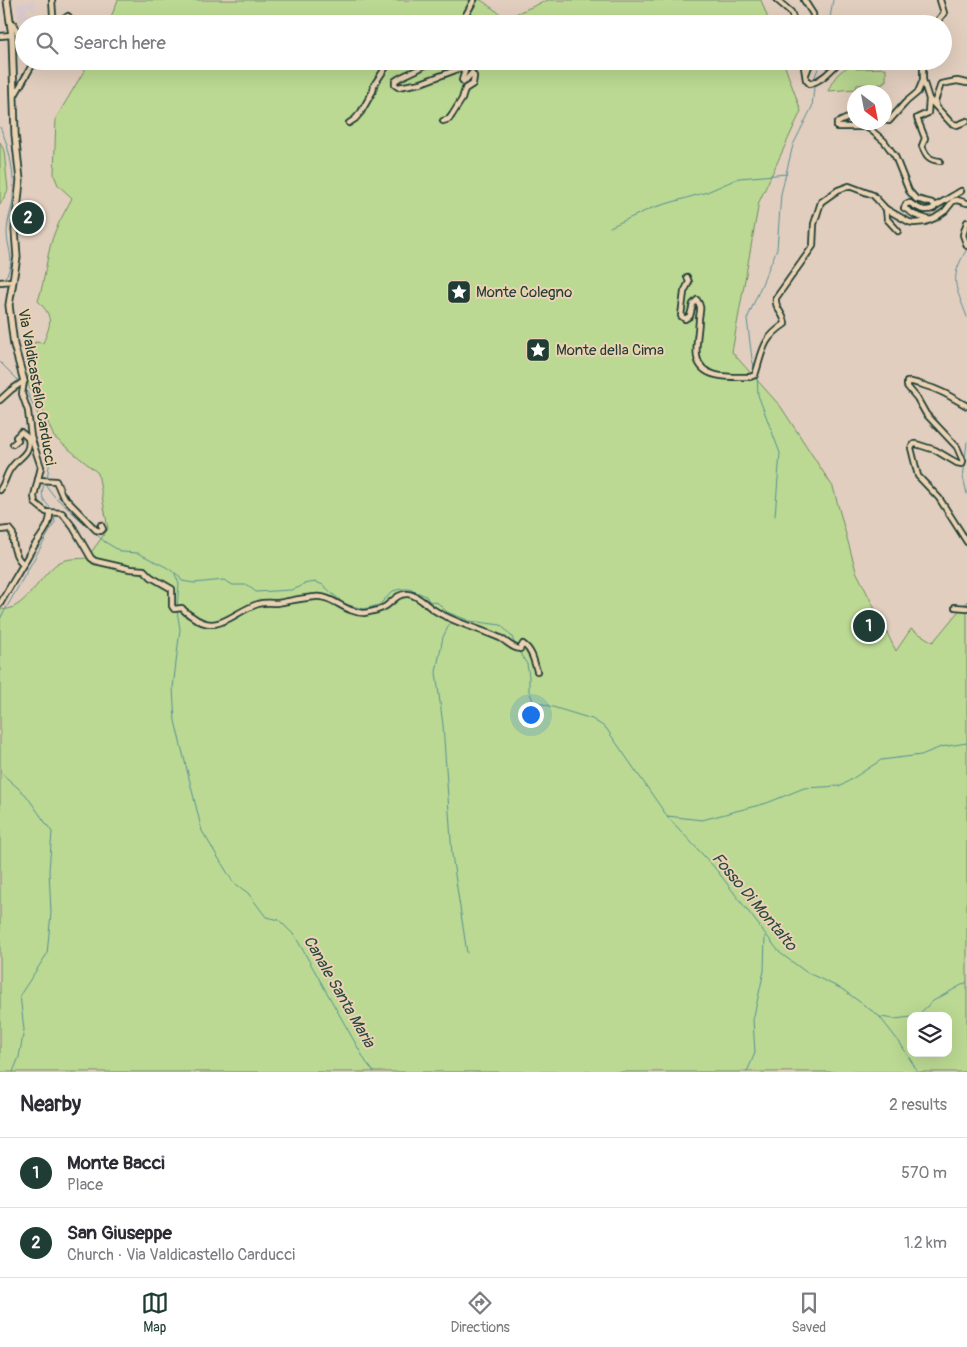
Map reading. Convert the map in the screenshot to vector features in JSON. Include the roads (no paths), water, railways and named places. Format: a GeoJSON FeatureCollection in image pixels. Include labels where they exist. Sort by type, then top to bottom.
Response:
{"type":"FeatureCollection","features":[{"type":"Feature","properties":{"kind":"street","name":"Via Valdicastello Carducci"},"geometry":{"type":"LineString","coordinates":[[8,0],[12,35],[15,134],[20,180],[15,230],[17,257],[9,281],[9,305],[16,357],[24,381],[22,394],[28,411],[30,438],[41,467],[34,496],[35,502],[46,512],[62,513],[71,524],[91,558],[95,561],[130,569],[144,570],[172,589],[172,608],[182,608],[184,612],[204,624],[227,620],[259,604],[315,597],[326,597],[350,611],[364,613],[386,606],[395,597],[408,594],[419,599],[433,610],[500,638],[517,649],[523,644],[528,647],[537,671]]}},
{"type":"Feature","properties":{"kind":"street"},"geometry":{"type":"LineString","coordinates":[[52,0],[53,15]]}},
{"type":"Feature","properties":{"kind":"street"},"geometry":{"type":"LineString","coordinates":[[466,15],[474,0]]}},
{"type":"Feature","properties":{"kind":"street"},"geometry":{"type":"LineString","coordinates":[[778,0],[792,15]]}},
{"type":"Feature","properties":{"kind":"street"},"geometry":{"type":"LineString","coordinates":[[804,0],[813,15]]}},
{"type":"Feature","properties":{"kind":"street"},"geometry":{"type":"LineString","coordinates":[[940,0],[944,13],[942,15]]}},
{"type":"Feature","properties":{"kind":"street"},"geometry":{"type":"LineString","coordinates":[[11,24],[14,24],[15,27]]}},
{"type":"Feature","properties":{"kind":"street"},"geometry":{"type":"LineString","coordinates":[[0,36],[12,35]]}},
{"type":"Feature","properties":{"kind":"street"},"geometry":{"type":"LineString","coordinates":[[15,96],[29,70]]}},
{"type":"Feature","properties":{"kind":"street"},"geometry":{"type":"LineString","coordinates":[[349,123],[356,119],[361,112],[373,91],[374,85],[384,70]]}},
{"type":"Feature","properties":{"kind":"street"},"geometry":{"type":"LineString","coordinates":[[416,70],[401,76],[395,81],[395,85],[398,87],[421,83],[457,70]]}},
{"type":"Feature","properties":{"kind":"street"},"geometry":{"type":"LineString","coordinates":[[443,121],[449,119],[462,99],[465,90],[473,84],[474,76],[472,73],[464,82],[462,80],[464,70]]}},
{"type":"Feature","properties":{"kind":"street"},"geometry":{"type":"LineString","coordinates":[[804,70],[806,80],[810,84],[816,82],[830,70]]}},
{"type":"Feature","properties":{"kind":"street"},"geometry":{"type":"LineString","coordinates":[[805,76],[807,70]]}},
{"type":"Feature","properties":{"kind":"street"},"geometry":{"type":"LineString","coordinates":[[923,70],[923,80],[929,99],[928,113],[917,118],[925,138],[922,146],[925,155],[930,159],[940,161]]}},
{"type":"Feature","properties":{"kind":"street"},"geometry":{"type":"LineString","coordinates":[[892,118],[918,92],[923,80]]}},
{"type":"Feature","properties":{"kind":"street"},"geometry":{"type":"LineString","coordinates":[[936,106],[935,101],[941,84],[967,83]]}},
{"type":"Feature","properties":{"kind":"street"},"geometry":{"type":"LineString","coordinates":[[929,99],[951,123],[958,125],[967,121]]}},
{"type":"Feature","properties":{"kind":"street"},"geometry":{"type":"LineString","coordinates":[[847,118],[837,123],[837,128],[847,128]]}},
{"type":"Feature","properties":{"kind":"street"},"geometry":{"type":"LineString","coordinates":[[871,130],[884,141],[895,156],[909,191],[916,199],[932,203],[934,207]]}},
{"type":"Feature","properties":{"kind":"street"},"geometry":{"type":"LineString","coordinates":[[687,277],[689,282],[684,292],[681,316],[685,319],[690,316],[692,304],[697,300],[701,306],[696,346],[697,360],[707,373],[750,377],[754,375],[761,353],[770,335],[785,324],[785,320],[775,302],[793,272],[813,246],[814,224],[821,202],[838,190],[849,186],[873,195],[886,209],[914,223],[930,220],[945,211],[953,201],[958,200],[967,203]]}},
{"type":"Feature","properties":{"kind":"street"},"geometry":{"type":"LineString","coordinates":[[930,220],[910,213],[904,206],[910,203],[922,210],[928,211],[961,191]]}},
{"type":"Feature","properties":{"kind":"street"},"geometry":{"type":"LineString","coordinates":[[886,209],[887,219],[898,231]]}},
{"type":"Feature","properties":{"kind":"street"},"geometry":{"type":"LineString","coordinates":[[967,222],[963,235],[967,246]]}},
{"type":"Feature","properties":{"kind":"street"},"geometry":{"type":"LineString","coordinates":[[0,282],[9,281]]}},
{"type":"Feature","properties":{"kind":"street"},"geometry":{"type":"LineString","coordinates":[[0,400],[24,381]]}},
{"type":"Feature","properties":{"kind":"street"},"geometry":{"type":"LineString","coordinates":[[967,406],[933,387],[907,382],[907,386],[917,398],[926,414],[954,443],[964,460],[962,464],[957,463],[941,453],[916,444],[911,448],[918,476],[938,498],[967,542]]}},
{"type":"Feature","properties":{"kind":"street"},"geometry":{"type":"LineString","coordinates":[[0,490],[6,482],[10,469],[27,453],[30,438],[21,432],[16,437],[18,440],[13,444]]}},
{"type":"Feature","properties":{"kind":"street"},"geometry":{"type":"LineString","coordinates":[[39,480],[56,481],[62,495],[96,530],[100,531],[103,529],[101,525]]}},
{"type":"Feature","properties":{"kind":"street"},"geometry":{"type":"LineString","coordinates":[[0,604],[53,513]]}},
{"type":"Feature","properties":{"kind":"street"},"geometry":{"type":"LineString","coordinates":[[0,530],[9,529],[12,533],[17,556],[20,562],[24,564]]}},
{"type":"Feature","properties":{"kind":"street"},"geometry":{"type":"LineString","coordinates":[[955,608],[967,608]]}},
{"type":"Feature","properties":{"kind":"waterway"},"geometry":{"type":"LineString","coordinates":[[830,15],[833,0]]}},
{"type":"Feature","properties":{"kind":"waterway"},"geometry":{"type":"LineString","coordinates":[[814,79],[818,70]]}},
{"type":"Feature","properties":{"kind":"waterway"},"geometry":{"type":"LineString","coordinates":[[755,370],[747,319],[777,249],[781,194],[793,145],[812,107],[814,87]]}},
{"type":"Feature","properties":{"kind":"waterway"},"geometry":{"type":"LineString","coordinates":[[0,127],[9,153],[13,190],[7,233],[11,256],[8,273],[3,280]]}},
{"type":"Feature","properties":{"kind":"waterway"},"geometry":{"type":"LineString","coordinates":[[610,227],[652,208],[707,192],[739,178],[787,174]]}},
{"type":"Feature","properties":{"kind":"waterway"},"geometry":{"type":"LineString","coordinates":[[967,249],[957,268],[956,276],[957,290],[967,317]]}},
{"type":"Feature","properties":{"kind":"waterway"},"geometry":{"type":"LineString","coordinates":[[0,362],[19,381]]}},
{"type":"Feature","properties":{"kind":"waterway"},"geometry":{"type":"LineString","coordinates":[[757,373],[758,395],[780,453],[775,516]]}},
{"type":"Feature","properties":{"kind":"waterway"},"geometry":{"type":"LineString","coordinates":[[25,388],[43,425],[50,460],[47,479]]}},
{"type":"Feature","properties":{"kind":"waterway"},"geometry":{"type":"LineString","coordinates":[[965,459],[967,442]]}},
{"type":"Feature","properties":{"kind":"waterway"},"geometry":{"type":"LineString","coordinates":[[965,463],[963,477],[967,494]]}},
{"type":"Feature","properties":{"kind":"waterway"},"geometry":{"type":"LineString","coordinates":[[45,484],[54,496],[105,542],[122,552],[138,553],[166,567],[178,575],[182,581],[194,583],[224,580],[233,585],[247,585],[256,592],[291,590],[303,584],[316,582],[323,585],[344,604],[364,609],[379,605],[393,591],[409,589],[426,596],[429,601],[438,603],[447,612],[470,621],[501,625],[512,637],[516,647]]}},
{"type":"Feature","properties":{"kind":"waterway"},"geometry":{"type":"LineString","coordinates":[[44,485],[42,493],[44,500],[54,511]]}},
{"type":"Feature","properties":{"kind":"waterway"},"geometry":{"type":"LineString","coordinates":[[0,619],[55,522],[54,515]]}},
{"type":"Feature","properties":{"kind":"waterway","name":"Canale Santa Maria"},"geometry":{"type":"LineString","coordinates":[[175,574],[179,584],[177,607]]}},
{"type":"Feature","properties":{"kind":"waterway","name":"Canale Santa Maria"},"geometry":{"type":"LineString","coordinates":[[177,611],[180,629],[173,688],[175,721],[202,831],[233,882],[248,893],[266,917],[279,920],[295,936],[366,1062],[374,1072]]}},
{"type":"Feature","properties":{"kind":"waterway"},"geometry":{"type":"LineString","coordinates":[[451,621],[443,637],[436,672],[443,725],[452,855],[467,953]]}},
{"type":"Feature","properties":{"kind":"waterway","name":"Fosso Di Montalto"},"geometry":{"type":"LineString","coordinates":[[518,650],[527,664],[529,691],[533,701],[592,719],[606,728],[667,816],[715,868],[780,953],[806,972],[842,989],[879,1016],[900,1043],[918,1072]]}},
{"type":"Feature","properties":{"kind":"waterway"},"geometry":{"type":"LineString","coordinates":[[667,816],[702,820],[767,803],[804,788],[841,786],[881,760],[921,755],[941,747],[967,743]]}},
{"type":"Feature","properties":{"kind":"waterway"},"geometry":{"type":"LineString","coordinates":[[0,772],[26,795],[52,832],[49,870],[51,913],[47,954],[20,995],[24,1030],[19,1057],[13,1072]]}},
{"type":"Feature","properties":{"kind":"waterway"},"geometry":{"type":"LineString","coordinates":[[747,1072],[755,1053],[753,1020],[764,971],[765,936]]}},
{"type":"Feature","properties":{"kind":"waterway"},"geometry":{"type":"LineString","coordinates":[[921,1012],[933,1001],[967,982]]}},
{"type":"Feature","properties":{"kind":"waterway"},"geometry":{"type":"LineString","coordinates":[[880,1017],[895,1019],[907,1018]]}},
{"type":"Feature","properties":{"kind":"place","name":"San Giuseppe"},"geometry":{"type":"Point","coordinates":[28,218]}},
{"type":"Feature","properties":{"kind":"place","name":"Monte Colegno"},"geometry":{"type":"Point","coordinates":[459,292]}},
{"type":"Feature","properties":{"kind":"place","name":"Monte della Cima"},"geometry":{"type":"Point","coordinates":[538,350]}},
{"type":"Feature","properties":{"kind":"place","name":"Monte Bacci"},"geometry":{"type":"Point","coordinates":[869,626]}}]}
